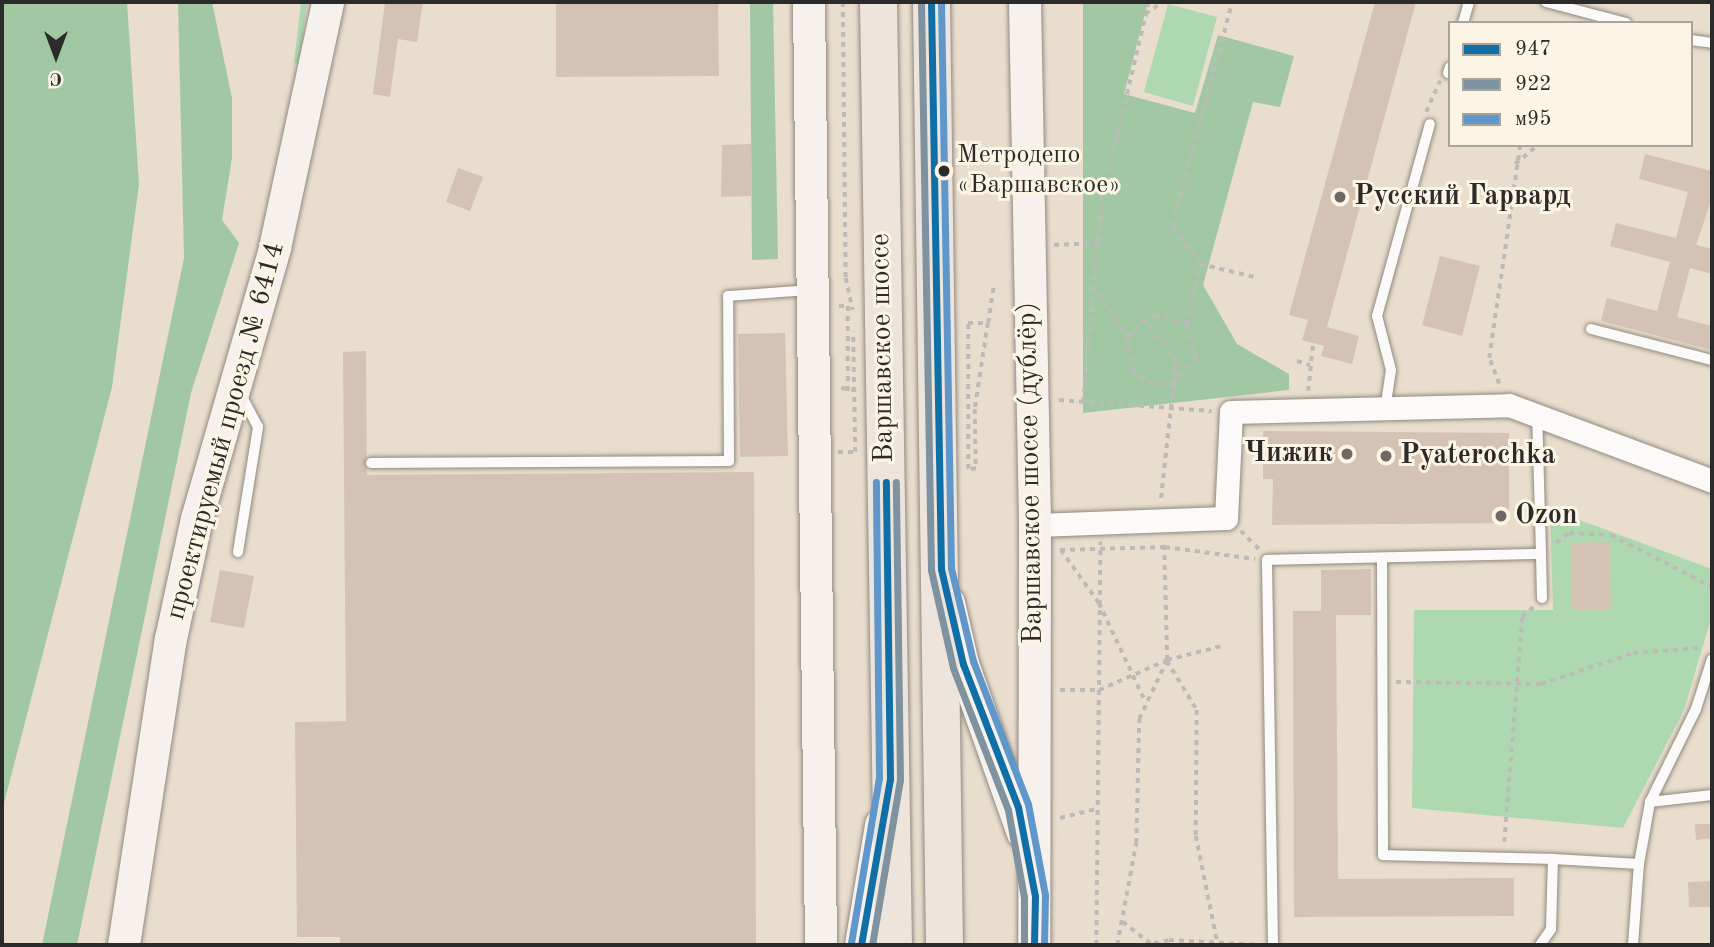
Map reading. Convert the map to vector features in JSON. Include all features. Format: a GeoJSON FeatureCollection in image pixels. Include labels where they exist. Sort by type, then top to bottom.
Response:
{"type":"FeatureCollection","features":[{"type":"Feature","properties":{"kind":"main road","name":"проектируемый проезд № 6414"},"geometry":{"type":"LineString","coordinates":[[124,945],[171,639],[233,383],[275,248],[328,2]]}},
{"type":"Feature","properties":{"kind":"main road"},"geometry":{"type":"LineString","coordinates":[[809,2],[815,290],[821,945]]}},
{"type":"Feature","properties":{"kind":"main road","name":"Варшавское шоссе"},"geometry":{"type":"LineString","coordinates":[[878,2],[893,945]]}},
{"type":"Feature","properties":{"kind":"main road","name":"Варшавское шоссе"},"geometry":{"type":"LineString","coordinates":[[931,2],[941,569],[944,945]]}},
{"type":"Feature","properties":{"kind":"main road","name":"Варшавское шоссе (дублёр)"},"geometry":{"type":"LineString","coordinates":[[1025,2],[1035,525],[1034,945]]}},
{"type":"Feature","properties":{"kind":"main road"},"geometry":{"type":"LineString","coordinates":[[941,569],[963,664],[1018,807],[1035,896]]}},
{"type":"Feature","properties":{"kind":"main road"},"geometry":{"type":"LineString","coordinates":[[861,945],[890,779]]}},
{"type":"Feature","properties":{"kind":"street"},"geometry":{"type":"LineString","coordinates":[[1035,525],[1226,518],[1231,412],[1508,405],[1712,481]]}},
{"type":"Feature","properties":{"kind":"lane"},"geometry":{"type":"LineString","coordinates":[[1464,21],[1469,2]]}},
{"type":"Feature","properties":{"kind":"lane"},"geometry":{"type":"LineString","coordinates":[[1546,2],[1618,21]]}},
{"type":"Feature","properties":{"kind":"lane"},"geometry":{"type":"LineString","coordinates":[[1693,40],[1712,43]]}},
{"type":"Feature","properties":{"kind":"lane"},"geometry":{"type":"LineString","coordinates":[[1385,410],[1391,370],[1377,316],[1430,124]]}},
{"type":"Feature","properties":{"kind":"lane"},"geometry":{"type":"LineString","coordinates":[[372,463],[729,461],[728,296],[815,290]]}},
{"type":"Feature","properties":{"kind":"lane"},"geometry":{"type":"LineString","coordinates":[[1591,329],[1712,360]]}},
{"type":"Feature","properties":{"kind":"lane"},"geometry":{"type":"LineString","coordinates":[[233,383],[258,427],[238,552]]}},
{"type":"Feature","properties":{"kind":"lane"},"geometry":{"type":"LineString","coordinates":[[1536,415],[1542,598]]}},
{"type":"Feature","properties":{"kind":"lane"},"geometry":{"type":"LineString","coordinates":[[1273,945],[1267,560],[1382,560],[1541,554]]}},
{"type":"Feature","properties":{"kind":"lane"},"geometry":{"type":"LineString","coordinates":[[1382,560],[1384,855],[1503,855],[1639,864]]}},
{"type":"Feature","properties":{"kind":"lane"},"geometry":{"type":"LineString","coordinates":[[1633,945],[1639,864],[1650,802],[1696,709],[1712,659]]}},
{"type":"Feature","properties":{"kind":"lane"},"geometry":{"type":"LineString","coordinates":[[1650,802],[1712,795]]}},
{"type":"Feature","properties":{"kind":"lane"},"geometry":{"type":"LineString","coordinates":[[1540,945],[1551,929],[1553,859]]}},
{"type":"Feature","properties":{"kind":"path"},"geometry":{"type":"LineString","coordinates":[[843,2],[850,452]]}},
{"type":"Feature","properties":{"kind":"path"},"geometry":{"type":"LineString","coordinates":[[1083,402],[1098,243],[1149,2]]}},
{"type":"Feature","properties":{"kind":"path"},"geometry":{"type":"LineString","coordinates":[[1145,14],[1163,2]]}},
{"type":"Feature","properties":{"kind":"path"},"geometry":{"type":"LineString","coordinates":[[1233,2],[1172,226],[1200,264],[1254,277]]}},
{"type":"Feature","properties":{"kind":"path"},"geometry":{"type":"LineString","coordinates":[[1426,112],[1433,88]]}},
{"type":"Feature","properties":{"kind":"path"},"geometry":{"type":"LineString","coordinates":[[1499,382],[1489,358],[1519,147]]}},
{"type":"Feature","properties":{"kind":"path"},"geometry":{"type":"LineString","coordinates":[[1515,164],[1536,147]]}},
{"type":"Feature","properties":{"kind":"path"},"geometry":{"type":"LineString","coordinates":[[1044,246],[1098,243]]}},
{"type":"Feature","properties":{"kind":"path"},"geometry":{"type":"LineString","coordinates":[[1093,285],[1128,337],[1132,371],[1151,384],[1174,384],[1196,358],[1187,325],[1200,264]]}},
{"type":"Feature","properties":{"kind":"path"},"geometry":{"type":"LineString","coordinates":[[988,323],[968,323],[968,469],[975,469],[975,409],[988,323],[994,283]]}},
{"type":"Feature","properties":{"kind":"path"},"geometry":{"type":"LineString","coordinates":[[848,306],[850,391]]}},
{"type":"Feature","properties":{"kind":"path"},"geometry":{"type":"LineString","coordinates":[[1128,337],[1143,319],[1166,315],[1187,325]]}},
{"type":"Feature","properties":{"kind":"path"},"geometry":{"type":"LineString","coordinates":[[1117,945],[1136,844],[1139,719],[1167,660],[1165,547],[1158,520],[1176,360],[1143,319]]}},
{"type":"Feature","properties":{"kind":"path"},"geometry":{"type":"LineString","coordinates":[[1308,400],[1313,343]]}},
{"type":"Feature","properties":{"kind":"path"},"geometry":{"type":"LineString","coordinates":[[1297,361],[1310,365]]}},
{"type":"Feature","properties":{"kind":"path"},"geometry":{"type":"LineString","coordinates":[[841,382],[841,390],[850,391]]}},
{"type":"Feature","properties":{"kind":"path"},"geometry":{"type":"LineString","coordinates":[[1053,400],[1231,412]]}},
{"type":"Feature","properties":{"kind":"path"},"geometry":{"type":"LineString","coordinates":[[1096,945],[1101,523]]}},
{"type":"Feature","properties":{"kind":"path"},"geometry":{"type":"LineString","coordinates":[[1541,554],[1569,533],[1611,534],[1712,587]]}},
{"type":"Feature","properties":{"kind":"path"},"geometry":{"type":"LineString","coordinates":[[1052,555],[1061,550],[1165,547],[1267,560]]}},
{"type":"Feature","properties":{"kind":"path"},"geometry":{"type":"LineString","coordinates":[[1061,550],[1099,603],[1146,703]]}},
{"type":"Feature","properties":{"kind":"path"},"geometry":{"type":"LineString","coordinates":[[1503,855],[1522,617],[1542,598]]}},
{"type":"Feature","properties":{"kind":"path"},"geometry":{"type":"LineString","coordinates":[[1051,690],[1098,690],[1132,678],[1167,660],[1222,646]]}},
{"type":"Feature","properties":{"kind":"path"},"geometry":{"type":"LineString","coordinates":[[1383,682],[1517,686],[1541,684],[1633,653],[1712,647]]}},
{"type":"Feature","properties":{"kind":"path"},"geometry":{"type":"LineString","coordinates":[[1167,660],[1197,710],[1196,836],[1210,889],[1218,944]]}},
{"type":"Feature","properties":{"kind":"path"},"geometry":{"type":"LineString","coordinates":[[1050,822],[1096,809]]}},
{"type":"Feature","properties":{"kind":"path"},"geometry":{"type":"LineString","coordinates":[[1123,922],[1151,944]]}},
{"type":"Feature","properties":{"kind":"path"},"geometry":{"type":"LineString","coordinates":[[1143,945],[1264,945]]}},
{"type":"Feature","properties":{"kind":"green space"},"geometry":{"type":"Polygon","coordinates":[[[2,2],[127,2],[139,184],[112,387],[2,811],[2,2]]]}},
{"type":"Feature","properties":{"kind":"green space"},"geometry":{"type":"Polygon","coordinates":[[[178,2],[212,2],[232,98],[232,158],[222,220],[239,243],[191,393],[77,945],[42,945],[184,258],[178,2]]]}},
{"type":"Feature","properties":{"kind":"green space"},"geometry":{"type":"Polygon","coordinates":[[[301,2],[307,2],[299,64],[294,63],[301,2]]]}},
{"type":"Feature","properties":{"kind":"green space"},"geometry":{"type":"Polygon","coordinates":[[[750,2],[773,2],[778,259],[752,260],[750,2]]]}},
{"type":"Feature","properties":{"kind":"green space"},"geometry":{"type":"Polygon","coordinates":[[[1083,2],[1148,2],[1124,94],[1195,113],[1218,35],[1294,56],[1280,107],[1253,102],[1203,285],[1237,344],[1289,374],[1289,390],[1083,413],[1083,2]]]}},
{"type":"Feature","properties":{"kind":"green space"},"geometry":{"type":"Polygon","coordinates":[[[1168,4],[1217,17],[1193,106],[1144,92],[1168,4]]]}},
{"type":"Feature","properties":{"kind":"green space"},"geometry":{"type":"Polygon","coordinates":[[[1550,509],[1712,569],[1712,615],[1684,710],[1623,828],[1412,808],[1414,610],[1553,610],[1550,509]]]}},
{"type":"Feature","properties":{"kind":"building"},"geometry":{"type":"Polygon","coordinates":[[[385,2],[423,2],[417,42],[398,39],[390,97],[373,94],[385,2]]]}},
{"type":"Feature","properties":{"kind":"building"},"geometry":{"type":"Polygon","coordinates":[[[556,2],[718,2],[719,76],[556,77],[556,2]]]}},
{"type":"Feature","properties":{"kind":"building"},"geometry":{"type":"Polygon","coordinates":[[[1375,2],[1416,2],[1327,327],[1359,336],[1352,364],[1321,356],[1324,346],[1302,340],[1308,320],[1289,315],[1375,2]]]}},
{"type":"Feature","properties":{"kind":"building"},"geometry":{"type":"Polygon","coordinates":[[[751,144],[751,196],[721,197],[722,145],[751,144]]]}},
{"type":"Feature","properties":{"kind":"building"},"geometry":{"type":"Polygon","coordinates":[[[1645,154],[1712,171],[1712,198],[1696,245],[1712,249],[1712,274],[1690,268],[1677,317],[1712,326],[1712,350],[1601,321],[1607,298],[1657,311],[1670,262],[1610,246],[1616,223],[1676,238],[1688,192],[1639,179],[1645,154]]]}},
{"type":"Feature","properties":{"kind":"building"},"geometry":{"type":"Polygon","coordinates":[[[458,168],[483,177],[470,211],[446,202],[458,168]]]}},
{"type":"Feature","properties":{"kind":"building"},"geometry":{"type":"Polygon","coordinates":[[[1440,256],[1480,266],[1462,336],[1422,325],[1440,256]]]}},
{"type":"Feature","properties":{"kind":"building"},"geometry":{"type":"Polygon","coordinates":[[[785,333],[788,456],[740,457],[738,334],[785,333]]]}},
{"type":"Feature","properties":{"kind":"building"},"geometry":{"type":"Polygon","coordinates":[[[366,351],[367,475],[754,472],[756,945],[340,945],[340,937],[297,937],[295,722],[346,721],[343,352],[366,351]]]}},
{"type":"Feature","properties":{"kind":"building","name":"Pyaterochka"},"geometry":{"type":"Polygon","coordinates":[[[1263,431],[1509,433],[1509,523],[1272,525],[1273,479],[1263,479],[1263,431]]]}},
{"type":"Feature","properties":{"kind":"building"},"geometry":{"type":"Polygon","coordinates":[[[1609,542],[1611,609],[1572,610],[1571,543],[1609,542]]]}},
{"type":"Feature","properties":{"kind":"building"},"geometry":{"type":"Polygon","coordinates":[[[1371,569],[1371,615],[1336,615],[1338,879],[1514,878],[1514,916],[1294,917],[1293,611],[1321,611],[1321,570],[1371,569]]]}},
{"type":"Feature","properties":{"kind":"building"},"geometry":{"type":"Polygon","coordinates":[[[220,570],[254,576],[244,628],[210,622],[220,570]]]}},
{"type":"Feature","properties":{"kind":"building"},"geometry":{"type":"Polygon","coordinates":[[[1695,824],[1712,824],[1712,838],[1696,840],[1695,824]]]}},
{"type":"Feature","properties":{"kind":"building"},"geometry":{"type":"Polygon","coordinates":[[[1712,881],[1712,907],[1689,907],[1688,882],[1712,881]]]}},
{"type":"Feature","properties":{"kind":"transit line","name":"922"},"geometry":{"type":"LineString","coordinates":[[921,2],[931,570],[953,668],[1008,810],[1024,897],[1024,945]]}},
{"type":"Feature","properties":{"kind":"transit line","name":"947"},"geometry":{"type":"LineString","coordinates":[[931,2],[941,569],[963,664],[1018,807],[1035,896],[1034,945]]}},
{"type":"Feature","properties":{"kind":"transit line","name":"м95"},"geometry":{"type":"LineString","coordinates":[[941,2],[951,568],[973,661],[1028,804],[1045,895],[1044,945]]}},
{"type":"Feature","properties":{"kind":"transit line","name":"м95"},"geometry":{"type":"LineString","coordinates":[[851,943],[879,778],[876,482]]}},
{"type":"Feature","properties":{"kind":"transit line","name":"947"},"geometry":{"type":"LineString","coordinates":[[861,945],[890,779],[886,482]]}},
{"type":"Feature","properties":{"kind":"transit line","name":"922"},"geometry":{"type":"LineString","coordinates":[[872,945],[900,780],[896,482]]}},
{"type":"Feature","properties":{"kind":"place","name":"Метродепо «Варшавское»"},"geometry":{"type":"Point","coordinates":[944,171]}},
{"type":"Feature","properties":{"kind":"place","name":"Русский Гарвард"},"geometry":{"type":"Point","coordinates":[1340,197]}},
{"type":"Feature","properties":{"kind":"place","name":"Чижик"},"geometry":{"type":"Point","coordinates":[1347,454]}},
{"type":"Feature","properties":{"kind":"place","name":"Pyaterochka"},"geometry":{"type":"Point","coordinates":[1386,456]}},
{"type":"Feature","properties":{"kind":"place","name":"Ozon"},"geometry":{"type":"Point","coordinates":[1501,516]}}]}
